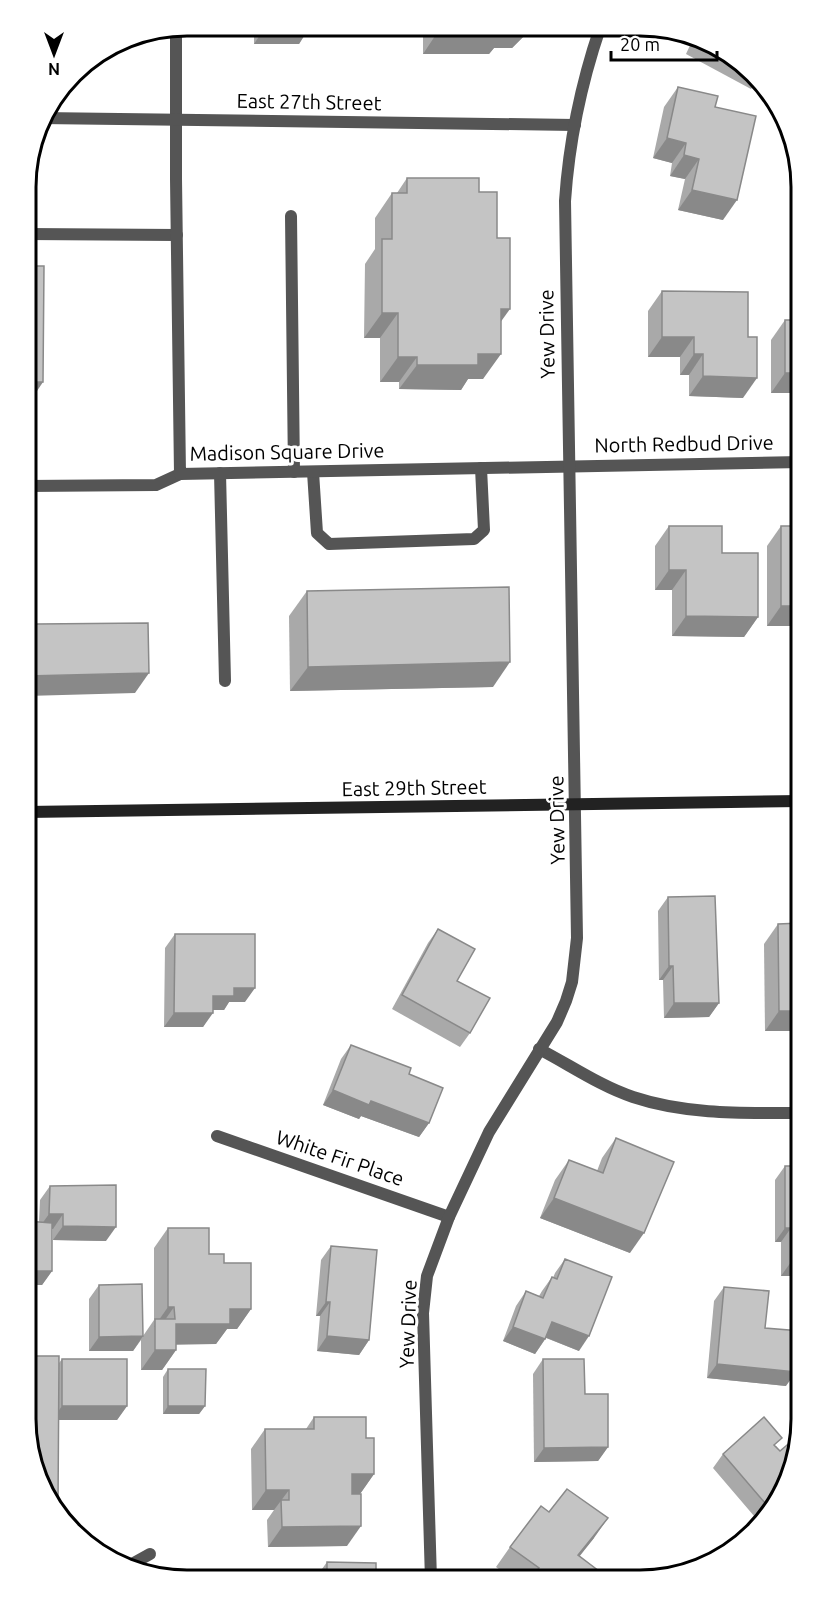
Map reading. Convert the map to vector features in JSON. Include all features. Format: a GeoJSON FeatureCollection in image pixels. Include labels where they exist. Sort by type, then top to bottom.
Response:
{"type":"FeatureCollection","features":[{"type":"Feature","properties":{"kind":"main road","name":"East 29th Street"},"geometry":{"type":"LineString","coordinates":[[36,812],[791,801]]}},
{"type":"Feature","properties":{"kind":"street","name":"Yew Drive"},"geometry":{"type":"LineString","coordinates":[[431,1570],[423,1313],[427,1276],[449,1217],[489,1132],[556,1022],[572,982],[577,938],[565,201],[579,100],[587,65],[597,36]]}},
{"type":"Feature","properties":{"kind":"street","name":"Madison Square Drive"},"geometry":{"type":"LineString","coordinates":[[176,37],[180,474],[568,466]]}},
{"type":"Feature","properties":{"kind":"street","name":"East 27th Street"},"geometry":{"type":"LineString","coordinates":[[53,118],[575,125]]}},
{"type":"Feature","properties":{"kind":"street"},"geometry":{"type":"LineString","coordinates":[[291,216],[294,472]]}},
{"type":"Feature","properties":{"kind":"street"},"geometry":{"type":"LineString","coordinates":[[36,234],[177,235]]}},
{"type":"Feature","properties":{"kind":"street","name":"North Redbud Drive"},"geometry":{"type":"LineString","coordinates":[[568,466],[791,462]]}},
{"type":"Feature","properties":{"kind":"street"},"geometry":{"type":"LineString","coordinates":[[313,472],[317,533],[329,544],[474,539],[484,530],[481,468]]}},
{"type":"Feature","properties":{"kind":"street"},"geometry":{"type":"LineString","coordinates":[[220,473],[225,681]]}},
{"type":"Feature","properties":{"kind":"street"},"geometry":{"type":"LineString","coordinates":[[36,486],[156,485],[180,474]]}},
{"type":"Feature","properties":{"kind":"street"},"geometry":{"type":"LineString","coordinates":[[539,1048],[604,1084],[633,1096],[676,1108],[736,1113],[791,1113]]}},
{"type":"Feature","properties":{"kind":"street","name":"White Fir Place"},"geometry":{"type":"LineString","coordinates":[[217,1136],[449,1217]]}},
{"type":"Feature","properties":{"kind":"street"},"geometry":{"type":"LineString","coordinates":[[137,1561],[150,1554]]}},
{"type":"Feature","properties":{"kind":"building"},"geometry":{"type":"Polygon","coordinates":[[[678,87],[718,96],[715,107],[756,116],[737,200],[692,190],[699,159],[684,155],[686,143],[667,138],[678,87]]]}},
{"type":"Feature","properties":{"kind":"building"},"geometry":{"type":"Polygon","coordinates":[[[407,178],[479,178],[479,192],[497,192],[497,238],[510,238],[510,309],[501,309],[501,354],[478,354],[478,365],[417,365],[417,357],[398,357],[398,313],[382,313],[382,239],[392,239],[392,193],[407,193],[407,178]]]}},
{"type":"Feature","properties":{"kind":"building"},"geometry":{"type":"Polygon","coordinates":[[[36,266],[44,266],[43,382],[36,382],[36,266]]]}},
{"type":"Feature","properties":{"kind":"building"},"geometry":{"type":"Polygon","coordinates":[[[662,291],[748,292],[748,337],[757,337],[757,378],[703,376],[703,354],[694,354],[694,337],[662,337],[662,291]]]}},
{"type":"Feature","properties":{"kind":"building"},"geometry":{"type":"Polygon","coordinates":[[[785,320],[791,320],[791,373],[785,373],[785,320]]]}},
{"type":"Feature","properties":{"kind":"building"},"geometry":{"type":"Polygon","coordinates":[[[669,526],[722,526],[722,553],[758,553],[758,617],[686,616],[686,570],[669,570],[669,526]]]}},
{"type":"Feature","properties":{"kind":"building"},"geometry":{"type":"Polygon","coordinates":[[[781,526],[791,526],[791,606],[781,606],[781,526]]]}},
{"type":"Feature","properties":{"kind":"building"},"geometry":{"type":"Polygon","coordinates":[[[509,587],[510,662],[308,667],[307,591],[509,587]]]}},
{"type":"Feature","properties":{"kind":"building"},"geometry":{"type":"Polygon","coordinates":[[[148,623],[149,673],[36,676],[36,624],[148,623]]]}},
{"type":"Feature","properties":{"kind":"building"},"geometry":{"type":"Polygon","coordinates":[[[715,896],[719,1003],[674,1003],[673,966],[669,966],[668,897],[715,896]]]}},
{"type":"Feature","properties":{"kind":"building"},"geometry":{"type":"Polygon","coordinates":[[[791,923],[791,1011],[779,1011],[778,924],[791,923]]]}},
{"type":"Feature","properties":{"kind":"building"},"geometry":{"type":"Polygon","coordinates":[[[438,929],[475,949],[457,981],[490,998],[470,1033],[402,995],[438,929]]]}},
{"type":"Feature","properties":{"kind":"building"},"geometry":{"type":"Polygon","coordinates":[[[175,934],[255,934],[255,988],[234,988],[234,996],[213,996],[213,1013],[174,1013],[175,934]]]}},
{"type":"Feature","properties":{"kind":"building"},"geometry":{"type":"Polygon","coordinates":[[[351,1045],[411,1068],[409,1074],[443,1088],[429,1123],[371,1101],[369,1105],[333,1090],[351,1045]]]}},
{"type":"Feature","properties":{"kind":"building"},"geometry":{"type":"Polygon","coordinates":[[[616,1138],[674,1162],[644,1233],[554,1198],[569,1160],[603,1173],[616,1138]]]}},
{"type":"Feature","properties":{"kind":"building"},"geometry":{"type":"Polygon","coordinates":[[[785,1166],[791,1166],[791,1228],[785,1228],[785,1166]]]}},
{"type":"Feature","properties":{"kind":"building"},"geometry":{"type":"Polygon","coordinates":[[[116,1185],[116,1227],[63,1226],[63,1214],[49,1214],[50,1186],[116,1185]]]}},
{"type":"Feature","properties":{"kind":"building"},"geometry":{"type":"Polygon","coordinates":[[[36,1222],[52,1223],[52,1271],[36,1271],[36,1222]]]}},
{"type":"Feature","properties":{"kind":"building"},"geometry":{"type":"Polygon","coordinates":[[[168,1228],[209,1228],[209,1254],[224,1254],[224,1263],[251,1263],[251,1309],[230,1309],[230,1324],[176,1324],[176,1350],[155,1350],[155,1319],[175,1319],[174,1307],[168,1307],[168,1228]]]}},
{"type":"Feature","properties":{"kind":"building"},"geometry":{"type":"Polygon","coordinates":[[[331,1246],[377,1250],[369,1340],[327,1336],[330,1302],[326,1302],[331,1246]]]}},
{"type":"Feature","properties":{"kind":"building"},"geometry":{"type":"Polygon","coordinates":[[[565,1259],[612,1277],[589,1336],[552,1322],[545,1339],[513,1327],[526,1291],[543,1298],[552,1277],[557,1279],[565,1259]]]}},
{"type":"Feature","properties":{"kind":"building"},"geometry":{"type":"Polygon","coordinates":[[[142,1284],[143,1336],[99,1337],[99,1285],[142,1284]]]}},
{"type":"Feature","properties":{"kind":"building"},"geometry":{"type":"Polygon","coordinates":[[[724,1287],[769,1291],[765,1328],[791,1330],[791,1371],[717,1364],[724,1287]]]}},
{"type":"Feature","properties":{"kind":"building"},"geometry":{"type":"Polygon","coordinates":[[[36,1356],[59,1356],[58,1497],[44,1468],[36,1429],[36,1356]]]}},
{"type":"Feature","properties":{"kind":"building"},"geometry":{"type":"Polygon","coordinates":[[[62,1359],[127,1359],[127,1406],[62,1406],[62,1359]]]}},
{"type":"Feature","properties":{"kind":"building"},"geometry":{"type":"Polygon","coordinates":[[[543,1359],[584,1359],[585,1394],[608,1394],[608,1447],[544,1448],[543,1359]]]}},
{"type":"Feature","properties":{"kind":"building"},"geometry":{"type":"Polygon","coordinates":[[[168,1369],[206,1369],[205,1406],[168,1406],[168,1369]]]}},
{"type":"Feature","properties":{"kind":"building"},"geometry":{"type":"Polygon","coordinates":[[[314,1417],[366,1417],[366,1438],[374,1438],[374,1474],[352,1474],[352,1494],[361,1494],[361,1526],[282,1527],[281,1500],[289,1500],[289,1490],[266,1490],[265,1429],[314,1429],[314,1417]]]}},
{"type":"Feature","properties":{"kind":"building"},"geometry":{"type":"Polygon","coordinates":[[[764,1417],[782,1438],[774,1445],[780,1451],[789,1444],[780,1477],[765,1503],[723,1454],[764,1417]]]}},
{"type":"Feature","properties":{"kind":"building"},"geometry":{"type":"Polygon","coordinates":[[[567,1489],[608,1518],[578,1555],[598,1570],[537,1570],[539,1568],[510,1547],[541,1506],[549,1512],[567,1489]]]}},
{"type":"Feature","properties":{"kind":"building"},"geometry":{"type":"Polygon","coordinates":[[[327,1562],[376,1563],[376,1570],[327,1570],[327,1562]]]}}]}
